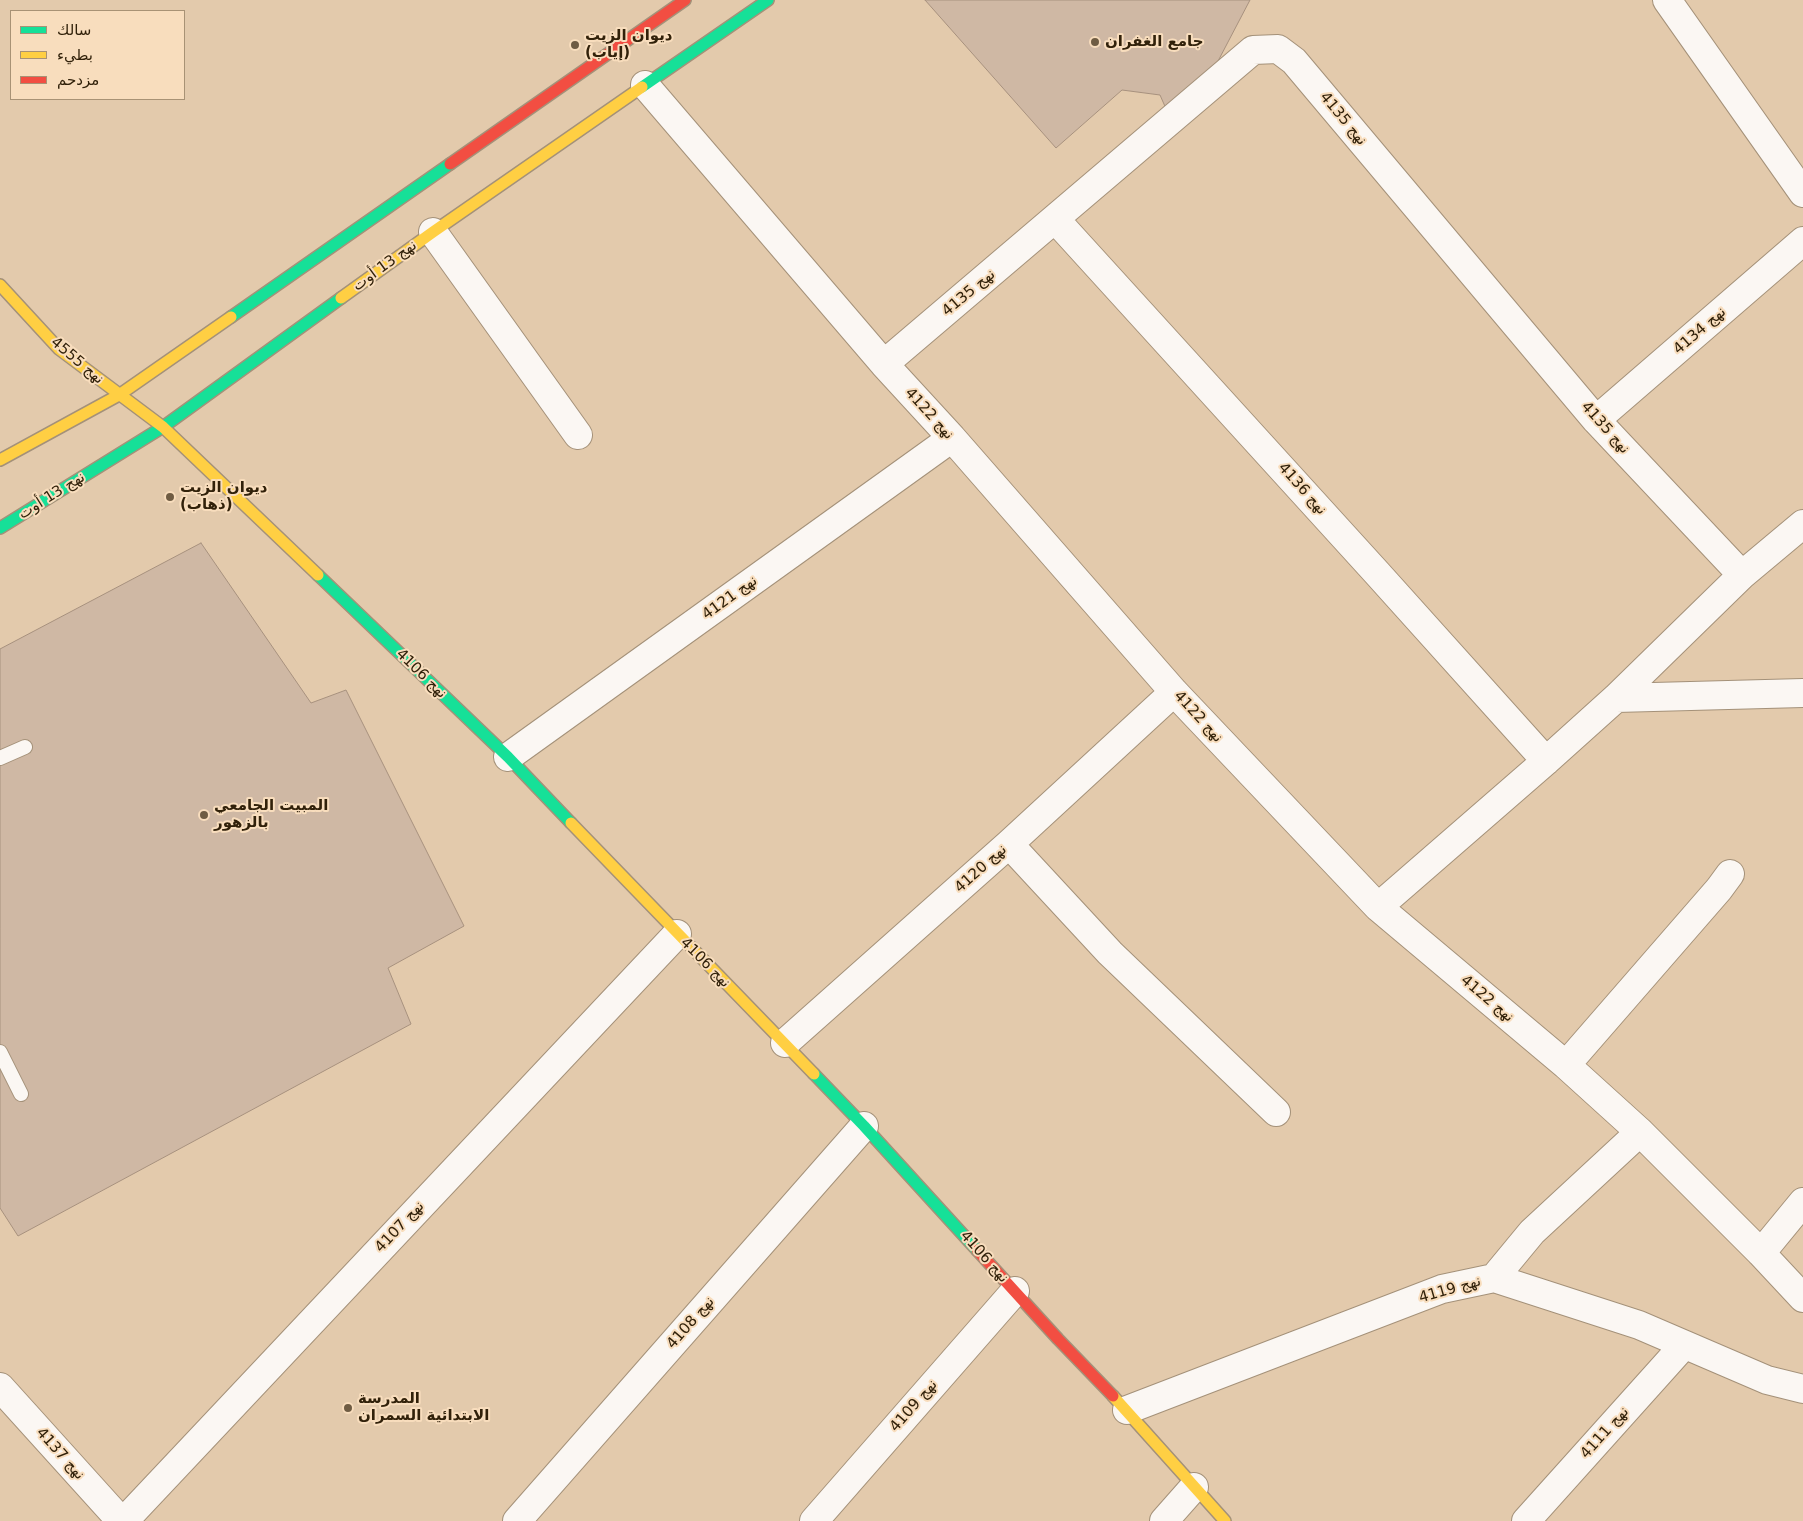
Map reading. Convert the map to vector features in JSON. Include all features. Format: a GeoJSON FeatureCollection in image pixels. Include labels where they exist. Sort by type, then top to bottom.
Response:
{"type":"FeatureCollection","features":[{"type":"Feature","properties":{"kind":"street"},"geometry":{"type":"LineString","coordinates":[[0,460],[119,395],[685,0]]}},
{"type":"Feature","properties":{"kind":"street","name":"نهج 13 أوت"},"geometry":{"type":"LineString","coordinates":[[0,528],[163,426],[433,232],[768,0]]}},
{"type":"Feature","properties":{"kind":"street"},"geometry":{"type":"LineString","coordinates":[[1667,0],[1803,193]]}},
{"type":"Feature","properties":{"kind":"street","name":"نهج 4135"},"geometry":{"type":"LineString","coordinates":[[884,364],[1253,50],[1278,49],[1294,61],[1596,420],[1742,575]]}},
{"type":"Feature","properties":{"kind":"street","name":"نهج 4122"},"geometry":{"type":"LineString","coordinates":[[645,85],[884,364],[952,438],[1174,692],[1378,907],[1566,1065],[1640,1132],[1761,1253],[1803,1298]]}},
{"type":"Feature","properties":{"kind":"street","name":"نهج 4136"},"geometry":{"type":"LineString","coordinates":[[1055,219],[1546,761]]}},
{"type":"Feature","properties":{"kind":"street"},"geometry":{"type":"LineString","coordinates":[[433,232],[578,435]]}},
{"type":"Feature","properties":{"kind":"street","name":"نهج 4134"},"geometry":{"type":"LineString","coordinates":[[1596,420],[1803,241]]}},
{"type":"Feature","properties":{"kind":"street","name":"نهج 4555"},"geometry":{"type":"LineString","coordinates":[[0,285],[59,349],[163,426]]}},
{"type":"Feature","properties":{"kind":"street","name":"نهج 4106"},"geometry":{"type":"LineString","coordinates":[[163,426],[508,757],[864,1126],[1058,1340],[1127,1410],[1225,1521]]}},
{"type":"Feature","properties":{"kind":"street","name":"نهج 4121"},"geometry":{"type":"LineString","coordinates":[[508,757],[952,438]]}},
{"type":"Feature","properties":{"kind":"street"},"geometry":{"type":"LineString","coordinates":[[1378,907],[1616,698],[1742,575],[1803,524]]}},
{"type":"Feature","properties":{"kind":"street","name":"نهج 4120"},"geometry":{"type":"LineString","coordinates":[[785,1044],[1009,844],[1174,692]]}},
{"type":"Feature","properties":{"kind":"street"},"geometry":{"type":"LineString","coordinates":[[1616,698],[1803,692]]}},
{"type":"Feature","properties":{"kind":"street"},"geometry":{"type":"LineString","coordinates":[[1009,844],[1110,953],[1276,1112]]}},
{"type":"Feature","properties":{"kind":"street"},"geometry":{"type":"LineString","coordinates":[[1566,1065],[1730,874]]}},
{"type":"Feature","properties":{"kind":"street","name":"نهج 4107"},"geometry":{"type":"LineString","coordinates":[[122,1521],[677,934]]}},
{"type":"Feature","properties":{"kind":"street","name":"نهج 4108"},"geometry":{"type":"LineString","coordinates":[[522,1520],[864,1126]]}},
{"type":"Feature","properties":{"kind":"street"},"geometry":{"type":"LineString","coordinates":[[1494,1278],[1532,1232],[1640,1132]]}},
{"type":"Feature","properties":{"kind":"street"},"geometry":{"type":"LineString","coordinates":[[1761,1253],[1803,1202]]}},
{"type":"Feature","properties":{"kind":"street","name":"نهج 4119"},"geometry":{"type":"LineString","coordinates":[[1127,1410],[1442,1289],[1494,1278],[1640,1325],[1767,1380],[1803,1389]]}},
{"type":"Feature","properties":{"kind":"street","name":"نهج 4109"},"geometry":{"type":"LineString","coordinates":[[814,1521],[1015,1291]]}},
{"type":"Feature","properties":{"kind":"street","name":"نهج 4111"},"geometry":{"type":"LineString","coordinates":[[1526,1521],[1684,1345]]}},
{"type":"Feature","properties":{"kind":"street","name":"نهج 4137"},"geometry":{"type":"LineString","coordinates":[[0,1387],[122,1521]]}},
{"type":"Feature","properties":{"kind":"street"},"geometry":{"type":"LineString","coordinates":[[1164,1521],[1194,1487]]}},
{"type":"Feature","properties":{"kind":"lane"},"geometry":{"type":"LineString","coordinates":[[0,758],[24,747]]}},
{"type":"Feature","properties":{"kind":"lane"},"geometry":{"type":"LineString","coordinates":[[0,1052],[21,1094]]}},
{"type":"Feature","properties":{"kind":"building","name":"جامع الغفران"},"geometry":{"type":"Polygon","coordinates":[[[925,0],[1250,0],[1206,84],[1167,111],[1160,95],[1122,90],[1056,148],[925,0]]]}},
{"type":"Feature","properties":{"kind":"building","name":"المبيت الجامعي بالزهور"},"geometry":{"type":"Polygon","coordinates":[[[201,543],[311,703],[346,690],[464,926],[388,968],[411,1024],[18,1236],[0,1208],[0,649],[201,543]]]}},
{"type":"Feature","properties":{"kind":"traffic: fast"},"geometry":{"type":"LineString","coordinates":[[642,87],[768,0]]}},
{"type":"Feature","properties":{"kind":"traffic: fast"},"geometry":{"type":"LineString","coordinates":[[231,317],[450,164]]}},
{"type":"Feature","properties":{"kind":"traffic: fast"},"geometry":{"type":"LineString","coordinates":[[0,528],[163,427],[341,298]]}},
{"type":"Feature","properties":{"kind":"traffic: fast"},"geometry":{"type":"LineString","coordinates":[[318,575],[508,757],[571,823]]}},
{"type":"Feature","properties":{"kind":"traffic: fast"},"geometry":{"type":"LineString","coordinates":[[814,1074],[977,1250]]}},
{"type":"Feature","properties":{"kind":"traffic: slow"},"geometry":{"type":"LineString","coordinates":[[341,298],[642,87]]}},
{"type":"Feature","properties":{"kind":"traffic: slow"},"geometry":{"type":"LineString","coordinates":[[0,285],[59,349],[163,427],[318,575]]}},
{"type":"Feature","properties":{"kind":"traffic: slow"},"geometry":{"type":"LineString","coordinates":[[0,460],[119,395],[231,317]]}},
{"type":"Feature","properties":{"kind":"traffic: slow"},"geometry":{"type":"LineString","coordinates":[[571,823],[814,1074]]}},
{"type":"Feature","properties":{"kind":"traffic: slow"},"geometry":{"type":"LineString","coordinates":[[1113,1396],[1225,1521]]}},
{"type":"Feature","properties":{"kind":"traffic: jam"},"geometry":{"type":"LineString","coordinates":[[450,164],[685,0]]}},
{"type":"Feature","properties":{"kind":"traffic: jam"},"geometry":{"type":"LineString","coordinates":[[977,1250],[1113,1396]]}},
{"type":"Feature","properties":{"kind":"place","name":"جامع الغفران"},"geometry":{"type":"Point","coordinates":[1095,42]}},
{"type":"Feature","properties":{"kind":"place","name":"ديوان الزيت (إياب)"},"geometry":{"type":"Point","coordinates":[575,45]}},
{"type":"Feature","properties":{"kind":"place","name":"ديوان الزيت (ذهاب)"},"geometry":{"type":"Point","coordinates":[170,497]}},
{"type":"Feature","properties":{"kind":"place","name":"المبيت الجامعي بالزهور"},"geometry":{"type":"Point","coordinates":[204,815]}},
{"type":"Feature","properties":{"kind":"place","name":"المدرسة الابتدائية السمران"},"geometry":{"type":"Point","coordinates":[348,1408]}}]}
